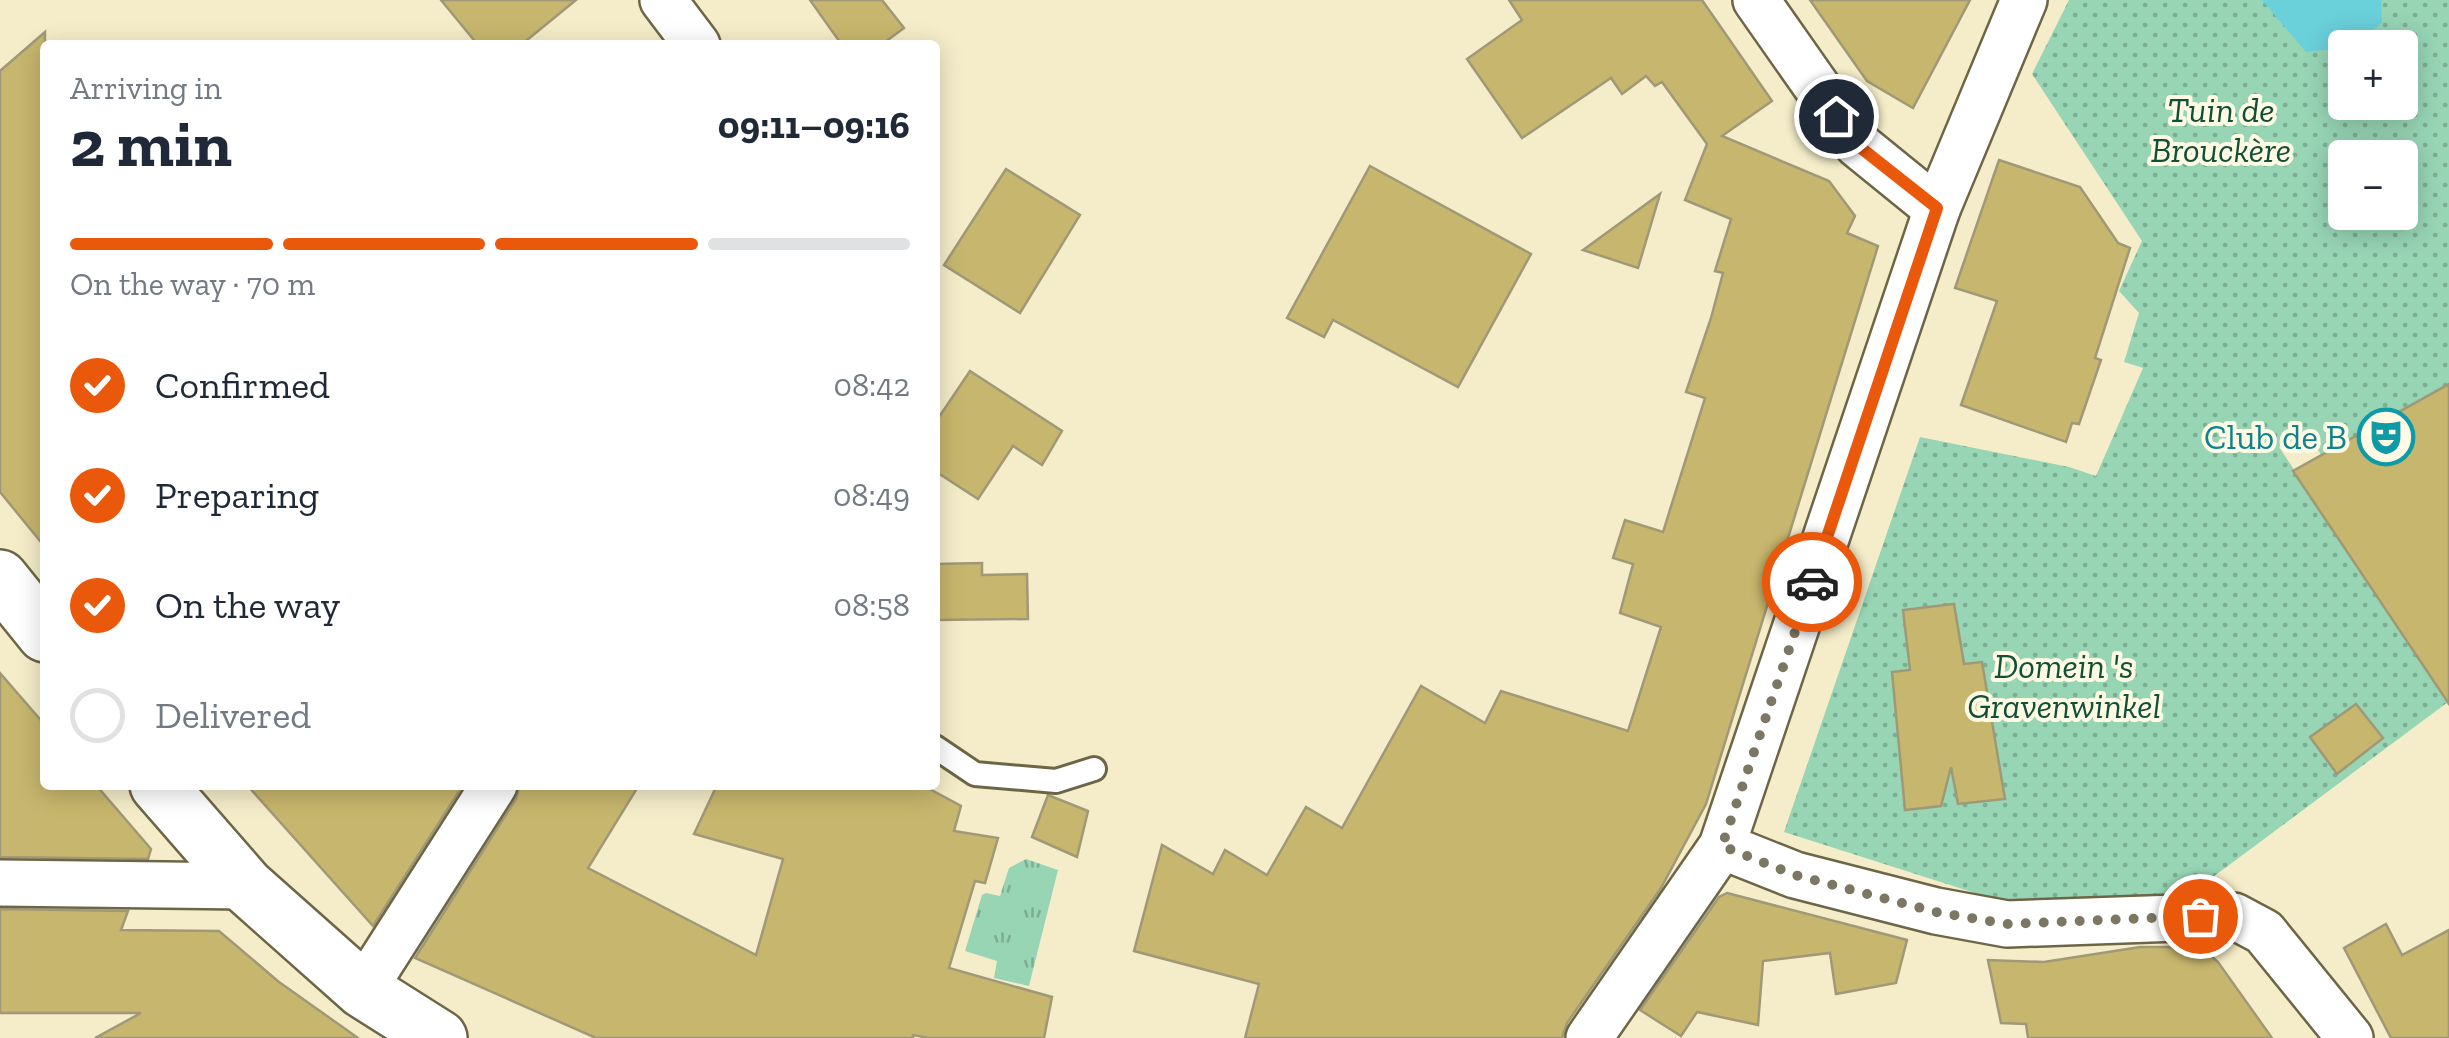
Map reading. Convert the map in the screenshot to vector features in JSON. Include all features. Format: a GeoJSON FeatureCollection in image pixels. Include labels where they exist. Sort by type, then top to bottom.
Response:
{"type":"FeatureCollection","features":[{"type":"Feature","properties":{"kind":"street"},"geometry":{"type":"LineString","coordinates":[[664,0],[693,40]]}},
{"type":"Feature","properties":{"kind":"street"},"geometry":{"type":"LineString","coordinates":[[1756,0],[1856,144],[1937,208]]}},
{"type":"Feature","properties":{"kind":"street"},"geometry":{"type":"LineString","coordinates":[[1589,1038],[1722,846],[1937,208],[2024,0]]}},
{"type":"Feature","properties":{"kind":"street"},"geometry":{"type":"LineString","coordinates":[[0,578],[40,628]]}},
{"type":"Feature","properties":{"kind":"street"},"geometry":{"type":"LineString","coordinates":[[0,605],[40,650]]}},
{"type":"Feature","properties":{"kind":"street"},"geometry":{"type":"LineString","coordinates":[[162,790],[246,886],[363,990],[439,1038]]}},
{"type":"Feature","properties":{"kind":"street"},"geometry":{"type":"LineString","coordinates":[[170,790],[246,886]]}},
{"type":"Feature","properties":{"kind":"street"},"geometry":{"type":"LineString","coordinates":[[363,990],[491,790]]}},
{"type":"Feature","properties":{"kind":"street"},"geometry":{"type":"LineString","coordinates":[[1722,846],[1795,875],[1936,912],[2007,924],[2234,916],[2264,932],[2350,1038]]}},
{"type":"Feature","properties":{"kind":"street"},"geometry":{"type":"LineString","coordinates":[[0,883],[246,886]]}},
{"type":"Feature","properties":{"kind":"lane"},"geometry":{"type":"LineString","coordinates":[[940,750],[975,774],[1056,781],[1094,770]]}},
{"type":"Feature","properties":{"kind":"green space","name":"Domein 's Gravenwinkel"},"geometry":{"type":"Polygon","coordinates":[[[2069,0],[2449,0],[2449,384],[2321,455],[2308,432],[2279,447],[2448,702],[2213,877],[2224,902],[2209,896],[1997,900],[1784,832],[1920,437],[2096,476],[2143,368],[2124,362],[2139,313],[2119,291],[2142,241],[2032,74],[2069,0]]]}},
{"type":"Feature","properties":{"kind":"green space"},"geometry":{"type":"Polygon","coordinates":[[[1026,859],[1058,870],[1029,986],[994,978],[997,961],[965,951],[982,895],[1000,896],[1009,868],[1026,859]]]}},
{"type":"Feature","properties":{"kind":"water"},"geometry":{"type":"Polygon","coordinates":[[[2262,0],[2381,0],[2382,23],[2374,30],[2328,30],[2328,50],[2306,52],[2262,0]]]}},
{"type":"Feature","properties":{"kind":"building"},"geometry":{"type":"Polygon","coordinates":[[[441,0],[576,0],[527,40],[474,40],[441,0]]]}},
{"type":"Feature","properties":{"kind":"building"},"geometry":{"type":"Polygon","coordinates":[[[810,0],[882,0],[904,28],[888,40],[838,40],[810,0]]]}},
{"type":"Feature","properties":{"kind":"building"},"geometry":{"type":"Polygon","coordinates":[[[1509,0],[1702,0],[1772,101],[1722,136],[1829,181],[1855,216],[1847,233],[1878,246],[1706,804],[1661,888],[1567,1023],[1562,1038],[1245,1038],[1259,984],[1134,951],[1162,845],[1213,874],[1225,850],[1267,875],[1306,807],[1342,828],[1421,686],[1485,723],[1501,691],[1628,731],[1661,627],[1620,613],[1633,564],[1613,558],[1625,520],[1663,532],[1705,398],[1686,392],[1723,273],[1715,271],[1731,219],[1685,200],[1707,144],[1662,82],[1655,86],[1646,76],[1622,94],[1611,78],[1522,138],[1467,59],[1522,20],[1509,0]]]}},
{"type":"Feature","properties":{"kind":"building"},"geometry":{"type":"Polygon","coordinates":[[[1810,0],[1970,0],[1913,108],[1867,81],[1810,0]]]}},
{"type":"Feature","properties":{"kind":"building"},"geometry":{"type":"Polygon","coordinates":[[[45,32],[45,40],[40,40],[40,541],[0,492],[0,71],[45,32]]]}},
{"type":"Feature","properties":{"kind":"building"},"geometry":{"type":"Polygon","coordinates":[[[1999,160],[2080,187],[2118,243],[2130,248],[2095,358],[2101,360],[2079,424],[2072,423],[2066,442],[1961,405],[1997,301],[1955,288],[1999,160]]]}},
{"type":"Feature","properties":{"kind":"building"},"geometry":{"type":"Polygon","coordinates":[[[1370,166],[1531,254],[1458,387],[1333,320],[1324,337],[1287,318],[1370,166]]]}},
{"type":"Feature","properties":{"kind":"building"},"geometry":{"type":"Polygon","coordinates":[[[1006,169],[1080,215],[1020,313],[944,265],[1006,169]]]}},
{"type":"Feature","properties":{"kind":"building"},"geometry":{"type":"Polygon","coordinates":[[[1660,194],[1638,268],[1583,250],[1660,194]]]}},
{"type":"Feature","properties":{"kind":"building"},"geometry":{"type":"Polygon","coordinates":[[[970,371],[1062,431],[1042,465],[1013,446],[978,499],[940,474],[940,416],[970,371]]]}},
{"type":"Feature","properties":{"kind":"building"},"geometry":{"type":"Polygon","coordinates":[[[2449,384],[2449,704],[2293,471],[2449,384]]]}},
{"type":"Feature","properties":{"kind":"building"},"geometry":{"type":"Polygon","coordinates":[[[982,563],[982,575],[1027,574],[1028,619],[940,620],[940,564],[982,563]]]}},
{"type":"Feature","properties":{"kind":"building"},"geometry":{"type":"Polygon","coordinates":[[[1954,604],[1964,664],[1982,662],[2005,799],[1958,804],[1951,767],[1941,806],[1905,810],[1892,672],[1910,670],[1903,610],[1954,604]]]}},
{"type":"Feature","properties":{"kind":"building"},"geometry":{"type":"Polygon","coordinates":[[[0,673],[40,719],[40,790],[100,790],[151,849],[148,859],[0,857],[0,673]]]}},
{"type":"Feature","properties":{"kind":"building"},"geometry":{"type":"Polygon","coordinates":[[[2356,704],[2383,738],[2337,774],[2310,737],[2356,704]]]}},
{"type":"Feature","properties":{"kind":"building"},"geometry":{"type":"Polygon","coordinates":[[[251,790],[460,790],[373,926],[251,790]]]}},
{"type":"Feature","properties":{"kind":"building"},"geometry":{"type":"Polygon","coordinates":[[[519,790],[636,790],[588,868],[756,955],[783,859],[694,834],[715,790],[931,790],[961,806],[954,831],[998,838],[985,883],[975,881],[949,968],[1052,997],[1044,1038],[596,1038],[415,958],[519,790]]]}},
{"type":"Feature","properties":{"kind":"building"},"geometry":{"type":"Polygon","coordinates":[[[1048,795],[1088,811],[1077,857],[1032,837],[1048,795]]]}},
{"type":"Feature","properties":{"kind":"building"},"geometry":{"type":"Polygon","coordinates":[[[1727,893],[1907,940],[1896,983],[1836,994],[1830,953],[1763,961],[1758,1025],[1697,1012],[1681,1036],[1640,1010],[1719,897],[1727,893]]]}},
{"type":"Feature","properties":{"kind":"building"},"geometry":{"type":"Polygon","coordinates":[[[0,909],[128,911],[121,930],[219,931],[279,982],[358,1038],[95,1038],[141,1013],[0,1013],[0,909]]]}},
{"type":"Feature","properties":{"kind":"building"},"geometry":{"type":"Polygon","coordinates":[[[2386,924],[2402,955],[2449,930],[2449,1038],[2391,1038],[2344,948],[2386,924]]]}},
{"type":"Feature","properties":{"kind":"building"},"geometry":{"type":"Polygon","coordinates":[[[2140,947],[2201,947],[2218,962],[2272,1038],[2028,1038],[2026,1024],[2001,1023],[1988,960],[2044,962],[2140,947]]]}},
{"type":"Feature","properties":{"kind":"way so far"},"geometry":{"type":"LineString","coordinates":[[1812,582],[1722,846],[1795,875],[1936,912],[2007,924],[2200,916]]}},
{"type":"Feature","properties":{"kind":"place","name":"Club de B"},"geometry":{"type":"Point","coordinates":[2386,437]}},
{"type":"Feature","properties":{"kind":"route"},"geometry":{"type":"LineString","coordinates":[[1812,582],[1937,208],[1856,144],[1836,116]]}},
{"type":"Feature","properties":{"kind":"park label","name":"Tuin de Brouckère"},"geometry":{"type":"Point","coordinates":[2221,130]}}]}
